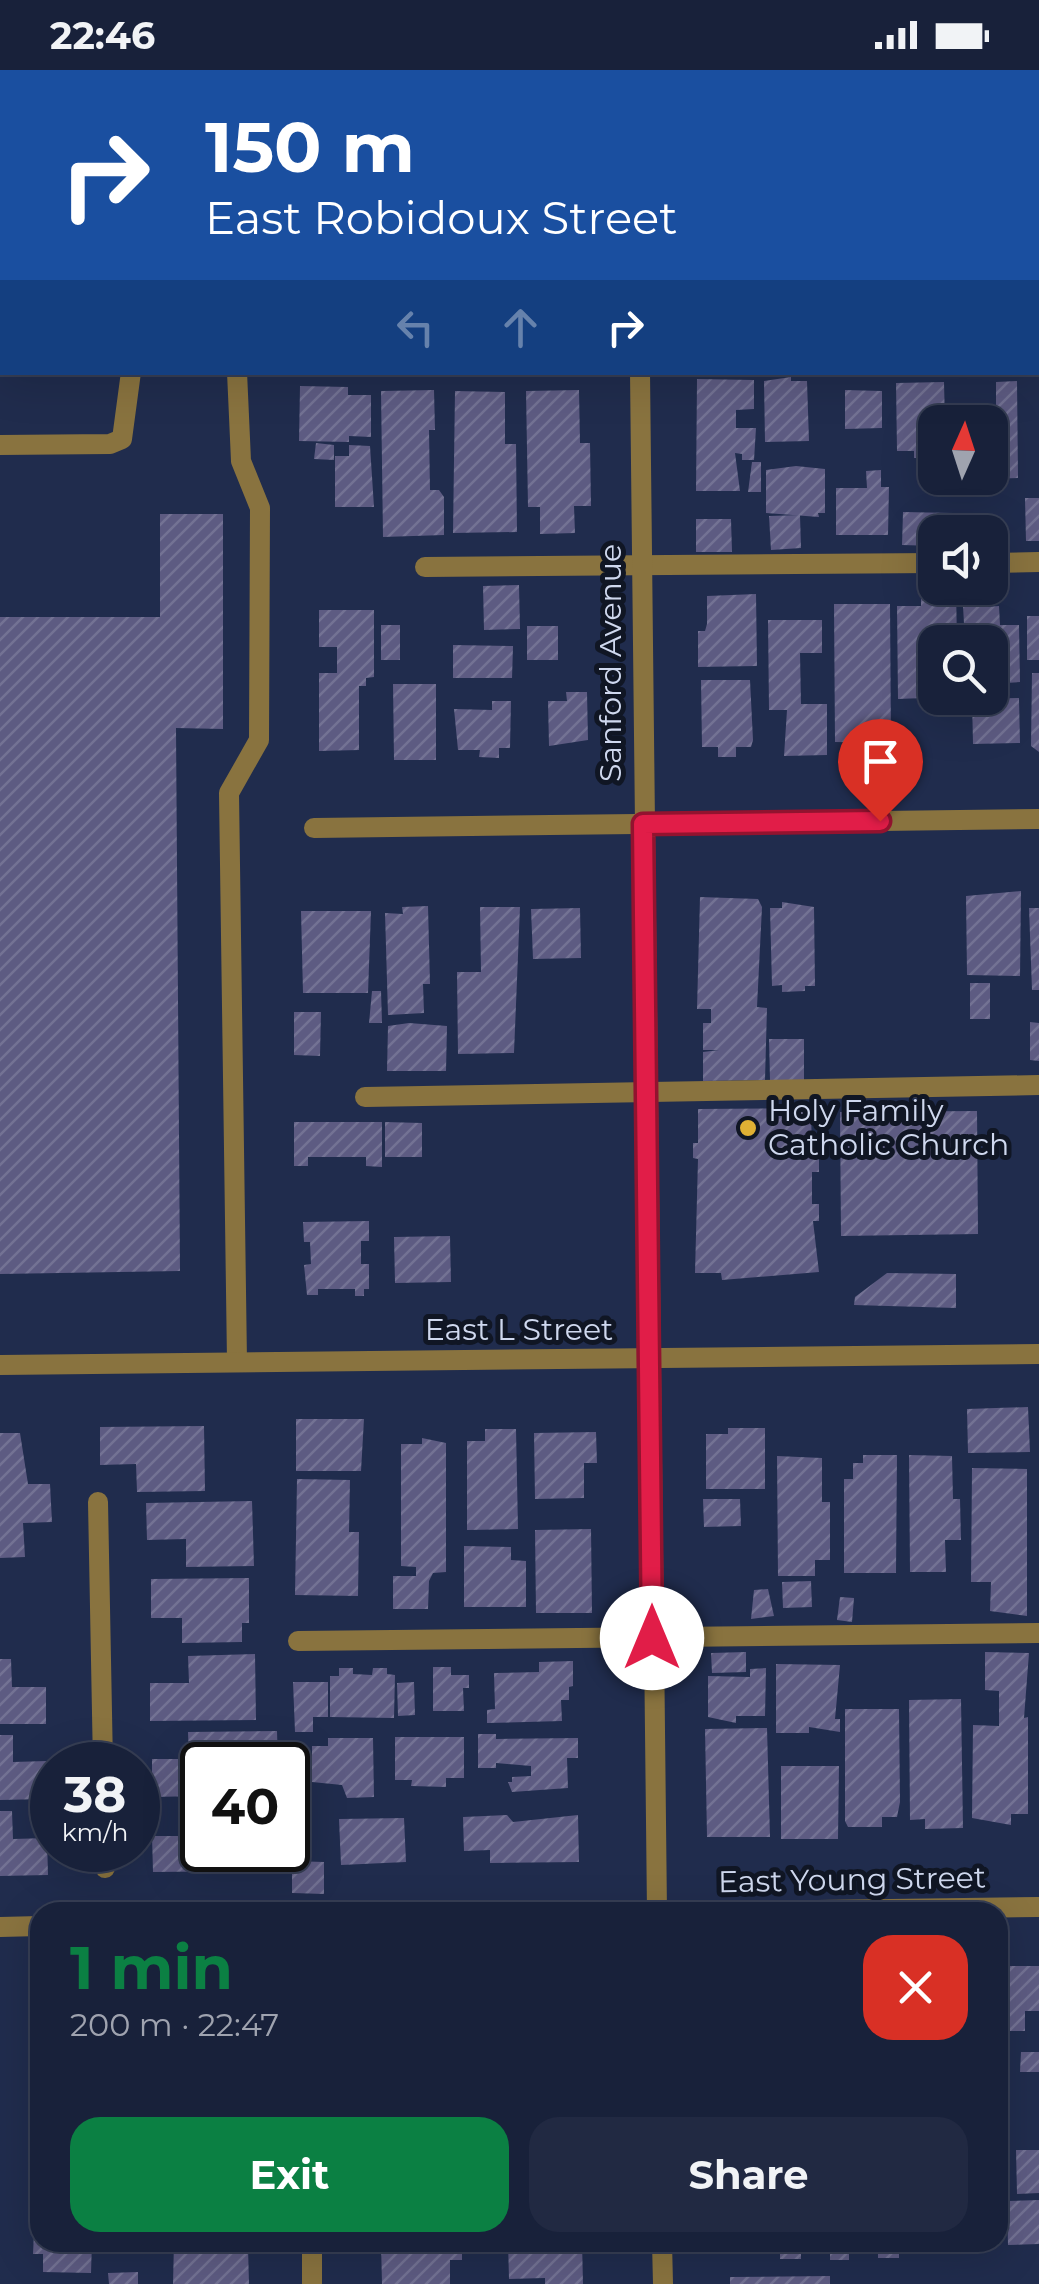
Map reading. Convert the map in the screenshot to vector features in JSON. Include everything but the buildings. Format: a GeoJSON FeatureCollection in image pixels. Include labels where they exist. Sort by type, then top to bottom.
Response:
{"type":"FeatureCollection","features":[{"type":"Feature","properties":{"kind":"street"},"geometry":{"type":"LineString","coordinates":[[0,445],[110,444],[122,439],[131,375]]}},
{"type":"Feature","properties":{"kind":"street"},"geometry":{"type":"LineString","coordinates":[[237,375],[240,461],[260,508],[258,740],[229,793],[237,1362]]}},
{"type":"Feature","properties":{"kind":"street","name":"Sanford Avenue"},"geometry":{"type":"LineString","coordinates":[[640,375],[657,1902]]}},
{"type":"Feature","properties":{"kind":"street"},"geometry":{"type":"LineString","coordinates":[[1008,562],[1039,562]]}},
{"type":"Feature","properties":{"kind":"street"},"geometry":{"type":"LineString","coordinates":[[425,568],[918,563]]}},
{"type":"Feature","properties":{"kind":"street"},"geometry":{"type":"LineString","coordinates":[[314,828],[1039,819]]}},
{"type":"Feature","properties":{"kind":"street"},"geometry":{"type":"LineString","coordinates":[[365,1097],[1039,1085]]}},
{"type":"Feature","properties":{"kind":"street","name":"East L Street"},"geometry":{"type":"LineString","coordinates":[[0,1365],[1039,1354]]}},
{"type":"Feature","properties":{"kind":"street"},"geometry":{"type":"LineString","coordinates":[[98,1502],[103,1742]]}},
{"type":"Feature","properties":{"kind":"street"},"geometry":{"type":"LineString","coordinates":[[298,1641],[1039,1633]]}},
{"type":"Feature","properties":{"kind":"street","name":"East Young Street"},"geometry":{"type":"LineString","coordinates":[[1008,1907],[1039,1907]]}},
{"type":"Feature","properties":{"kind":"street"},"geometry":{"type":"LineString","coordinates":[[0,1927],[30,1926]]}},
{"type":"Feature","properties":{"kind":"street"},"geometry":{"type":"LineString","coordinates":[[312,2252],[312,2284]]}},
{"type":"Feature","properties":{"kind":"street"},"geometry":{"type":"LineString","coordinates":[[662,2252],[662,2284]]}},
{"type":"Feature","properties":{"kind":"place","name":"Holy Family Catholic Church"},"geometry":{"type":"Point","coordinates":[748,1128]}},
{"type":"Feature","properties":{"kind":"route"},"geometry":{"type":"LineString","coordinates":[[652,1638],[643,824],[880,821]]}}]}
